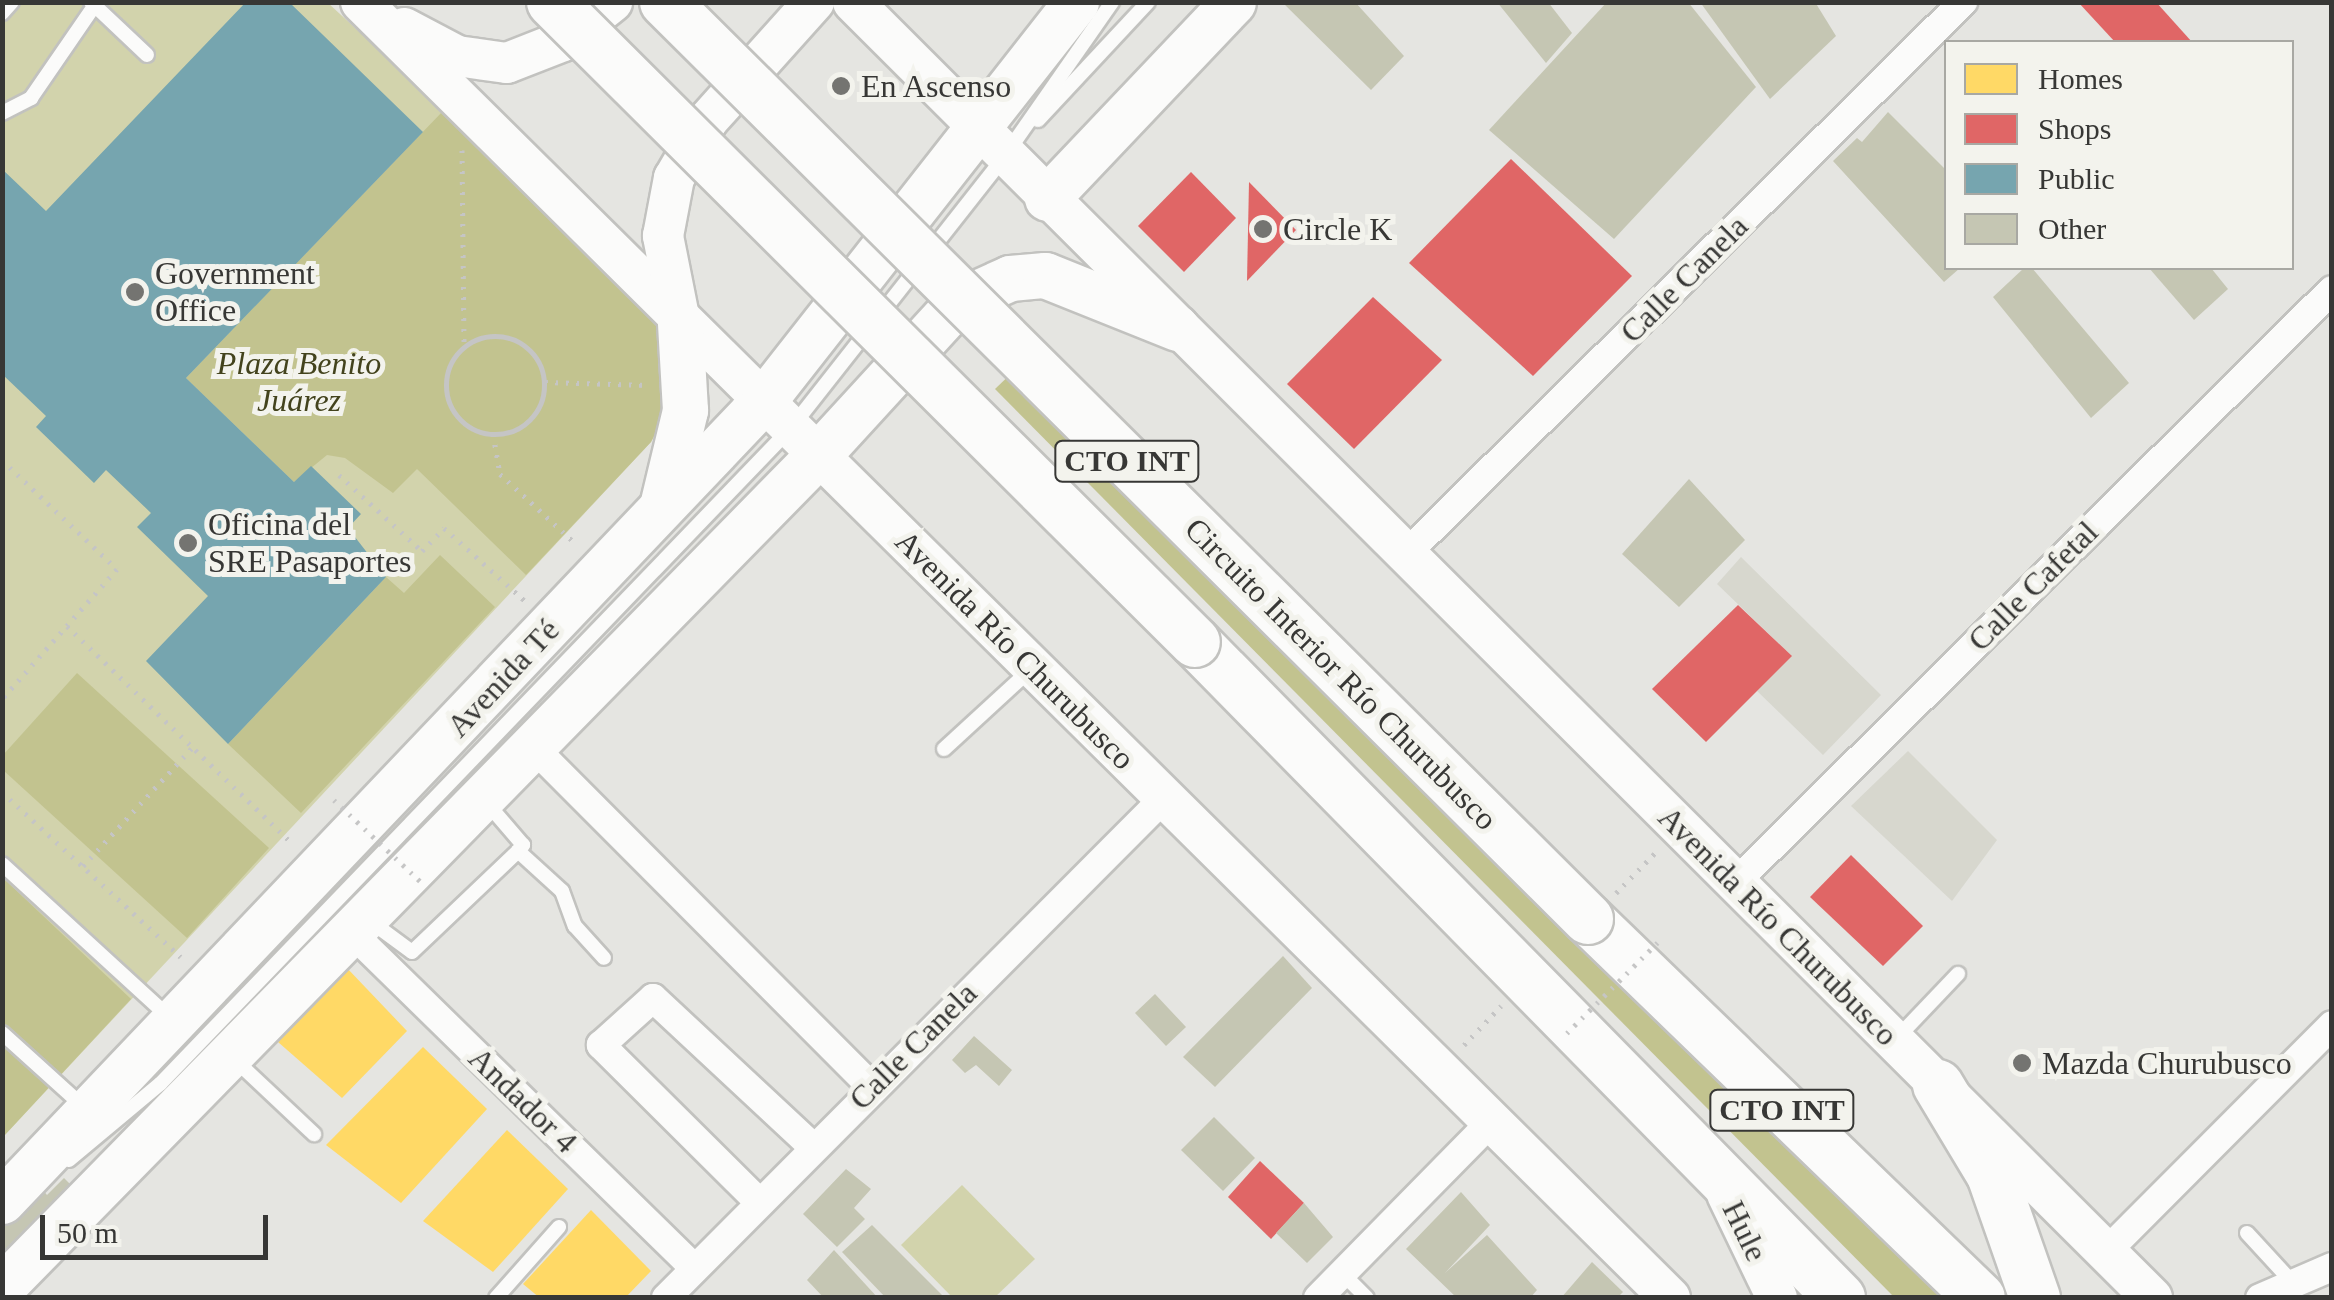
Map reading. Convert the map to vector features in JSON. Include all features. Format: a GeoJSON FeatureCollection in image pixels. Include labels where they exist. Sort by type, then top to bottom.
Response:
{"type":"FeatureCollection","features":[{"type":"Feature","properties":{"kind":"highway","name":"CTO INT"},"geometry":{"type":"LineString","coordinates":[[552,2],[1195,642],[1840,1298]]}},
{"type":"Feature","properties":{"kind":"highway","name":"Circuito Interior Río Churubusco"},"geometry":{"type":"LineString","coordinates":[[666,2],[1602,906],[1980,1298]]}},
{"type":"Feature","properties":{"kind":"highway"},"geometry":{"type":"LineString","coordinates":[[1938,1084],[1992,1175],[2036,1298]]}},
{"type":"Feature","properties":{"kind":"main road"},"geometry":{"type":"LineString","coordinates":[[365,7],[457,56],[507,62],[563,41],[612,2]]}},
{"type":"Feature","properties":{"kind":"main road"},"geometry":{"type":"LineString","coordinates":[[662,508],[686,387],[680,322],[664,236],[674,178],[708,120],[814,2]]}},
{"type":"Feature","properties":{"kind":"main road","name":"Avenida Río Churubusco"},"geometry":{"type":"LineString","coordinates":[[853,2],[988,142],[2152,1298]]}},
{"type":"Feature","properties":{"kind":"main road","name":"Avenida Té"},"geometry":{"type":"LineString","coordinates":[[2,1286],[533,748],[791,428],[988,142],[1076,2]]}},
{"type":"Feature","properties":{"kind":"main road"},"geometry":{"type":"LineString","coordinates":[[1047,198],[1233,2]]}},
{"type":"Feature","properties":{"kind":"main road","name":"Avenida Río Churubusco"},"geometry":{"type":"LineString","coordinates":[[365,7],[1670,1298]]}},
{"type":"Feature","properties":{"kind":"main road"},"geometry":{"type":"LineString","coordinates":[[791,428],[959,301],[992,284],[1064,278],[1177,328]]}},
{"type":"Feature","properties":{"kind":"main road","name":"Avenida Té"},"geometry":{"type":"LineString","coordinates":[[2,1201],[100,1129],[176,1024],[662,508],[791,428]]}},
{"type":"Feature","properties":{"kind":"main road","name":"Hule"},"geometry":{"type":"LineString","coordinates":[[1712,1164],[1777,1298]]}},
{"type":"Feature","properties":{"kind":"street","name":"Calle Canela"},"geometry":{"type":"LineString","coordinates":[[1406,554],[1962,2]]}},
{"type":"Feature","properties":{"kind":"street","name":"Calle Cafetal"},"geometry":{"type":"LineString","coordinates":[[1735,882],[2332,290]]}},
{"type":"Feature","properties":{"kind":"street"},"geometry":{"type":"LineString","coordinates":[[533,748],[872,1087]]}},
{"type":"Feature","properties":{"kind":"street","name":"Calle Canela"},"geometry":{"type":"LineString","coordinates":[[666,1298],[1164,798]]}},
{"type":"Feature","properties":{"kind":"street","name":"Andador 4"},"geometry":{"type":"LineString","coordinates":[[358,925],[694,1268]]}},
{"type":"Feature","properties":{"kind":"street"},"geometry":{"type":"LineString","coordinates":[[759,1202],[600,1045],[653,998],[813,1147]]}},
{"type":"Feature","properties":{"kind":"street"},"geometry":{"type":"LineString","coordinates":[[2106,1252],[2332,1025]]}},
{"type":"Feature","properties":{"kind":"street"},"geometry":{"type":"LineString","coordinates":[[1318,1298],[1491,1122]]}},
{"type":"Feature","properties":{"kind":"street"},"geometry":{"type":"LineString","coordinates":[[2260,1298],[2332,1267]]}},
{"type":"Feature","properties":{"kind":"lane"},"geometry":{"type":"LineString","coordinates":[[2,13],[12,2]]}},
{"type":"Feature","properties":{"kind":"lane"},"geometry":{"type":"LineString","coordinates":[[988,142],[1112,2]]}},
{"type":"Feature","properties":{"kind":"lane"},"geometry":{"type":"LineString","coordinates":[[988,142],[1148,2]]}},
{"type":"Feature","properties":{"kind":"lane"},"geometry":{"type":"LineString","coordinates":[[2,113],[31,98],[94,3],[147,55]]}},
{"type":"Feature","properties":{"kind":"lane"},"geometry":{"type":"LineString","coordinates":[[56,1174],[160,1084],[791,428]]}},
{"type":"Feature","properties":{"kind":"lane"},"geometry":{"type":"LineString","coordinates":[[944,749],[1033,668]]}},
{"type":"Feature","properties":{"kind":"lane"},"geometry":{"type":"LineString","coordinates":[[358,925],[412,952],[518,851],[523,845],[482,798]]}},
{"type":"Feature","properties":{"kind":"lane"},"geometry":{"type":"LineString","coordinates":[[518,851],[562,891],[575,926],[604,958]]}},
{"type":"Feature","properties":{"kind":"lane"},"geometry":{"type":"LineString","coordinates":[[2,864],[176,1024]]}},
{"type":"Feature","properties":{"kind":"lane"},"geometry":{"type":"LineString","coordinates":[[1894,1040],[1958,974]]}},
{"type":"Feature","properties":{"kind":"lane"},"geometry":{"type":"LineString","coordinates":[[2,1033],[100,1129],[160,1084]]}},
{"type":"Feature","properties":{"kind":"lane"},"geometry":{"type":"LineString","coordinates":[[230,1056],[314,1134]]}},
{"type":"Feature","properties":{"kind":"lane"},"geometry":{"type":"LineString","coordinates":[[2,1264],[100,1162]]}},
{"type":"Feature","properties":{"kind":"lane"},"geometry":{"type":"LineString","coordinates":[[496,1298],[559,1227]]}},
{"type":"Feature","properties":{"kind":"lane"},"geometry":{"type":"LineString","coordinates":[[2248,1233],[2293,1283]]}},
{"type":"Feature","properties":{"kind":"lane"},"geometry":{"type":"LineString","coordinates":[[1342,1272],[1366,1298]]}},
{"type":"Feature","properties":{"kind":"path"},"geometry":{"type":"LineString","coordinates":[[462,102],[464,347],[445,376],[446,400],[459,421],[493,434],[526,424],[540,406],[545,382],[538,358],[521,342],[498,335],[464,347]]}},
{"type":"Feature","properties":{"kind":"path"},"geometry":{"type":"LineString","coordinates":[[545,382],[686,387]]}},
{"type":"Feature","properties":{"kind":"path"},"geometry":{"type":"LineString","coordinates":[[493,434],[500,474],[604,570]]}},
{"type":"Feature","properties":{"kind":"path"},"geometry":{"type":"LineString","coordinates":[[2,460],[117,569],[2,698]]}},
{"type":"Feature","properties":{"kind":"path"},"geometry":{"type":"LineString","coordinates":[[339,475],[422,551],[444,528],[552,626]]}},
{"type":"Feature","properties":{"kind":"path"},"geometry":{"type":"LineString","coordinates":[[67,626],[294,845]]}},
{"type":"Feature","properties":{"kind":"path"},"geometry":{"type":"LineString","coordinates":[[83,866],[194,747]]}},
{"type":"Feature","properties":{"kind":"path"},"geometry":{"type":"LineString","coordinates":[[2,792],[212,986]]}},
{"type":"Feature","properties":{"kind":"path"},"geometry":{"type":"LineString","coordinates":[[334,800],[422,883]]}},
{"type":"Feature","properties":{"kind":"path"},"geometry":{"type":"LineString","coordinates":[[1602,906],[1680,828]]}},
{"type":"Feature","properties":{"kind":"path"},"geometry":{"type":"LineString","coordinates":[[1568,1034],[1661,939]]}},
{"type":"Feature","properties":{"kind":"path"},"geometry":{"type":"LineString","coordinates":[[1439,1070],[1507,1001]]}},
{"type":"Feature","properties":{"kind":"shaded area"},"geometry":{"type":"Polygon","coordinates":[[[1741,557],[1881,695],[1823,755],[1757,691],[1791,655],[1717,584],[1741,557]]]}},
{"type":"Feature","properties":{"kind":"shaded area"},"geometry":{"type":"Polygon","coordinates":[[[1908,751],[1997,840],[1952,901],[1851,806],[1908,751]]]}},
{"type":"Feature","properties":{"kind":"green space","name":"Plaza Benito Juárez"},"geometry":{"type":"Polygon","coordinates":[[[3,3],[328,3],[644,293],[673,400],[651,442],[3,1137],[3,3]]]}},
{"type":"Feature","properties":{"kind":"green space"},"geometry":{"type":"Polygon","coordinates":[[[443,111],[644,293],[671,335],[673,400],[651,442],[526,575],[417,469],[393,493],[345,458],[327,455],[294,482],[186,378],[443,111]]]}},
{"type":"Feature","properties":{"kind":"green space"},"geometry":{"type":"Polygon","coordinates":[[[1019,366],[1950,1297],[1894,1297],[995,389],[1019,366]]]}},
{"type":"Feature","properties":{"kind":"green space"},"geometry":{"type":"Polygon","coordinates":[[[440,555],[495,607],[301,813],[228,744],[386,577],[404,593],[440,555]]]}},
{"type":"Feature","properties":{"kind":"green space"},"geometry":{"type":"Polygon","coordinates":[[[77,673],[269,848],[187,938],[3,770],[3,755],[77,673]]]}},
{"type":"Feature","properties":{"kind":"green space"},"geometry":{"type":"Polygon","coordinates":[[[2,877],[131,999],[3,1137],[2,1137],[2,877]]]}},
{"type":"Feature","properties":{"kind":"green space"},"geometry":{"type":"Polygon","coordinates":[[[962,1185],[1035,1259],[995,1297],[952,1297],[901,1245],[962,1185]]]}},
{"type":"Feature","properties":{"kind":"building: Homes"},"geometry":{"type":"Polygon","coordinates":[[[346,967],[407,1031],[342,1098],[278,1042],[346,967]]]}},
{"type":"Feature","properties":{"kind":"building: Homes"},"geometry":{"type":"Polygon","coordinates":[[[423,1047],[487,1109],[401,1203],[326,1145],[423,1047]]]}},
{"type":"Feature","properties":{"kind":"building: Homes"},"geometry":{"type":"Polygon","coordinates":[[[507,1130],[568,1189],[493,1272],[423,1221],[507,1130]]]}},
{"type":"Feature","properties":{"kind":"building: Homes"},"geometry":{"type":"Polygon","coordinates":[[[591,1210],[651,1271],[625,1298],[540,1298],[523,1284],[591,1210]]]}},
{"type":"Feature","properties":{"kind":"building: Shops"},"geometry":{"type":"Polygon","coordinates":[[[2078,2],[2156,2],[2190,40],[2113,40],[2078,2]]]}},
{"type":"Feature","properties":{"kind":"building: Shops"},"geometry":{"type":"Polygon","coordinates":[[[1511,159],[1632,276],[1533,376],[1409,263],[1511,159]]]}},
{"type":"Feature","properties":{"kind":"building: Shops"},"geometry":{"type":"Polygon","coordinates":[[[1191,172],[1236,218],[1184,272],[1138,226],[1191,172]]]}},
{"type":"Feature","properties":{"kind":"building: Shops"},"geometry":{"type":"Polygon","coordinates":[[[1249,182],[1296,230],[1247,281],[1249,182]]]}},
{"type":"Feature","properties":{"kind":"building: Shops"},"geometry":{"type":"Polygon","coordinates":[[[1373,297],[1442,360],[1354,449],[1287,384],[1373,297]]]}},
{"type":"Feature","properties":{"kind":"building: Shops"},"geometry":{"type":"Polygon","coordinates":[[[1738,605],[1792,656],[1706,742],[1652,689],[1738,605]]]}},
{"type":"Feature","properties":{"kind":"building: Shops"},"geometry":{"type":"Polygon","coordinates":[[[1851,855],[1923,926],[1883,966],[1810,897],[1851,855]]]}},
{"type":"Feature","properties":{"kind":"building: Shops"},"geometry":{"type":"Polygon","coordinates":[[[1260,1161],[1304,1203],[1271,1239],[1228,1197],[1260,1161]]]}},
{"type":"Feature","properties":{"kind":"building: Public","name":"Government Office"},"geometry":{"type":"Polygon","coordinates":[[[246,2],[289,2],[423,132],[186,378],[294,482],[311,466],[361,514],[348,528],[386,577],[228,744],[146,661],[208,596],[137,527],[151,513],[106,470],[94,483],[36,427],[46,416],[2,374],[2,169],[46,211],[246,2]]]}},
{"type":"Feature","properties":{"kind":"building: Other"},"geometry":{"type":"Polygon","coordinates":[[[1282,2],[1355,2],[1404,56],[1371,90],[1282,2]]]}},
{"type":"Feature","properties":{"kind":"building: Other"},"geometry":{"type":"Polygon","coordinates":[[[1497,2],[1548,2],[1572,33],[1546,63],[1497,2]]]}},
{"type":"Feature","properties":{"kind":"building: Other"},"geometry":{"type":"Polygon","coordinates":[[[1607,2],[1688,2],[1756,87],[1614,239],[1489,130],[1607,2]]]}},
{"type":"Feature","properties":{"kind":"building: Other"},"geometry":{"type":"Polygon","coordinates":[[[1700,2],[1815,2],[1836,36],[1770,99],[1700,2]]]}},
{"type":"Feature","properties":{"kind":"building: Other"},"geometry":{"type":"Polygon","coordinates":[[[1888,112],[1944,168],[1944,270],[1958,270],[1944,282],[1833,161],[1857,138],[1862,142],[1888,112]]]}},
{"type":"Feature","properties":{"kind":"building: Other"},"geometry":{"type":"Polygon","coordinates":[[[2022,270],[2034,270],[2129,383],[2091,418],[1993,297],[2022,270]]]}},
{"type":"Feature","properties":{"kind":"building: Other"},"geometry":{"type":"Polygon","coordinates":[[[2151,270],[2213,270],[2228,289],[2194,320],[2151,270]]]}},
{"type":"Feature","properties":{"kind":"building: Other"},"geometry":{"type":"Polygon","coordinates":[[[1689,479],[1745,540],[1679,607],[1622,554],[1689,479]]]}},
{"type":"Feature","properties":{"kind":"building: Other"},"geometry":{"type":"Polygon","coordinates":[[[1283,956],[1312,988],[1215,1087],[1183,1057],[1283,956]]]}},
{"type":"Feature","properties":{"kind":"building: Other"},"geometry":{"type":"Polygon","coordinates":[[[1155,994],[1186,1027],[1166,1046],[1135,1013],[1155,994]]]}},
{"type":"Feature","properties":{"kind":"building: Other"},"geometry":{"type":"Polygon","coordinates":[[[974,1036],[1012,1070],[999,1086],[976,1065],[965,1073],[952,1060],[974,1036]]]}},
{"type":"Feature","properties":{"kind":"building: Other"},"geometry":{"type":"Polygon","coordinates":[[[1214,1117],[1255,1158],[1223,1191],[1181,1150],[1214,1117]]]}},
{"type":"Feature","properties":{"kind":"building: Other"},"geometry":{"type":"Polygon","coordinates":[[[846,1169],[871,1189],[854,1208],[865,1219],[837,1247],[803,1214],[846,1169]]]}},
{"type":"Feature","properties":{"kind":"building: Other"},"geometry":{"type":"Polygon","coordinates":[[[64,1178],[72,1186],[2,1268],[2,1227],[41,1188],[47,1195],[64,1178]]]}},
{"type":"Feature","properties":{"kind":"building: Other"},"geometry":{"type":"Polygon","coordinates":[[[1461,1192],[1490,1225],[1445,1273],[1487,1235],[1537,1290],[1530,1298],[1457,1298],[1406,1249],[1461,1192]]]}},
{"type":"Feature","properties":{"kind":"building: Other"},"geometry":{"type":"Polygon","coordinates":[[[1304,1203],[1333,1237],[1307,1263],[1276,1233],[1304,1203]]]}},
{"type":"Feature","properties":{"kind":"building: Other"},"geometry":{"type":"Polygon","coordinates":[[[872,1225],[945,1298],[886,1298],[842,1252],[872,1225]]]}},
{"type":"Feature","properties":{"kind":"building: Other"},"geometry":{"type":"Polygon","coordinates":[[[834,1250],[878,1298],[824,1298],[807,1280],[834,1250]]]}},
{"type":"Feature","properties":{"kind":"building: Other"},"geometry":{"type":"Polygon","coordinates":[[[1592,1262],[1623,1292],[1617,1298],[1561,1298],[1592,1262]]]}},
{"type":"Feature","properties":{"kind":"place","name":"En Ascenso"},"geometry":{"type":"Point","coordinates":[841,86]}},
{"type":"Feature","properties":{"kind":"place","name":"Circle K"},"geometry":{"type":"Point","coordinates":[1263,229]}},
{"type":"Feature","properties":{"kind":"place","name":"Government Office"},"geometry":{"type":"Point","coordinates":[135,292]}},
{"type":"Feature","properties":{"kind":"place","name":"Oficina del SRE Pasaportes"},"geometry":{"type":"Point","coordinates":[188,543]}},
{"type":"Feature","properties":{"kind":"place","name":"Mazda Churubusco"},"geometry":{"type":"Point","coordinates":[2022,1063]}}]}
